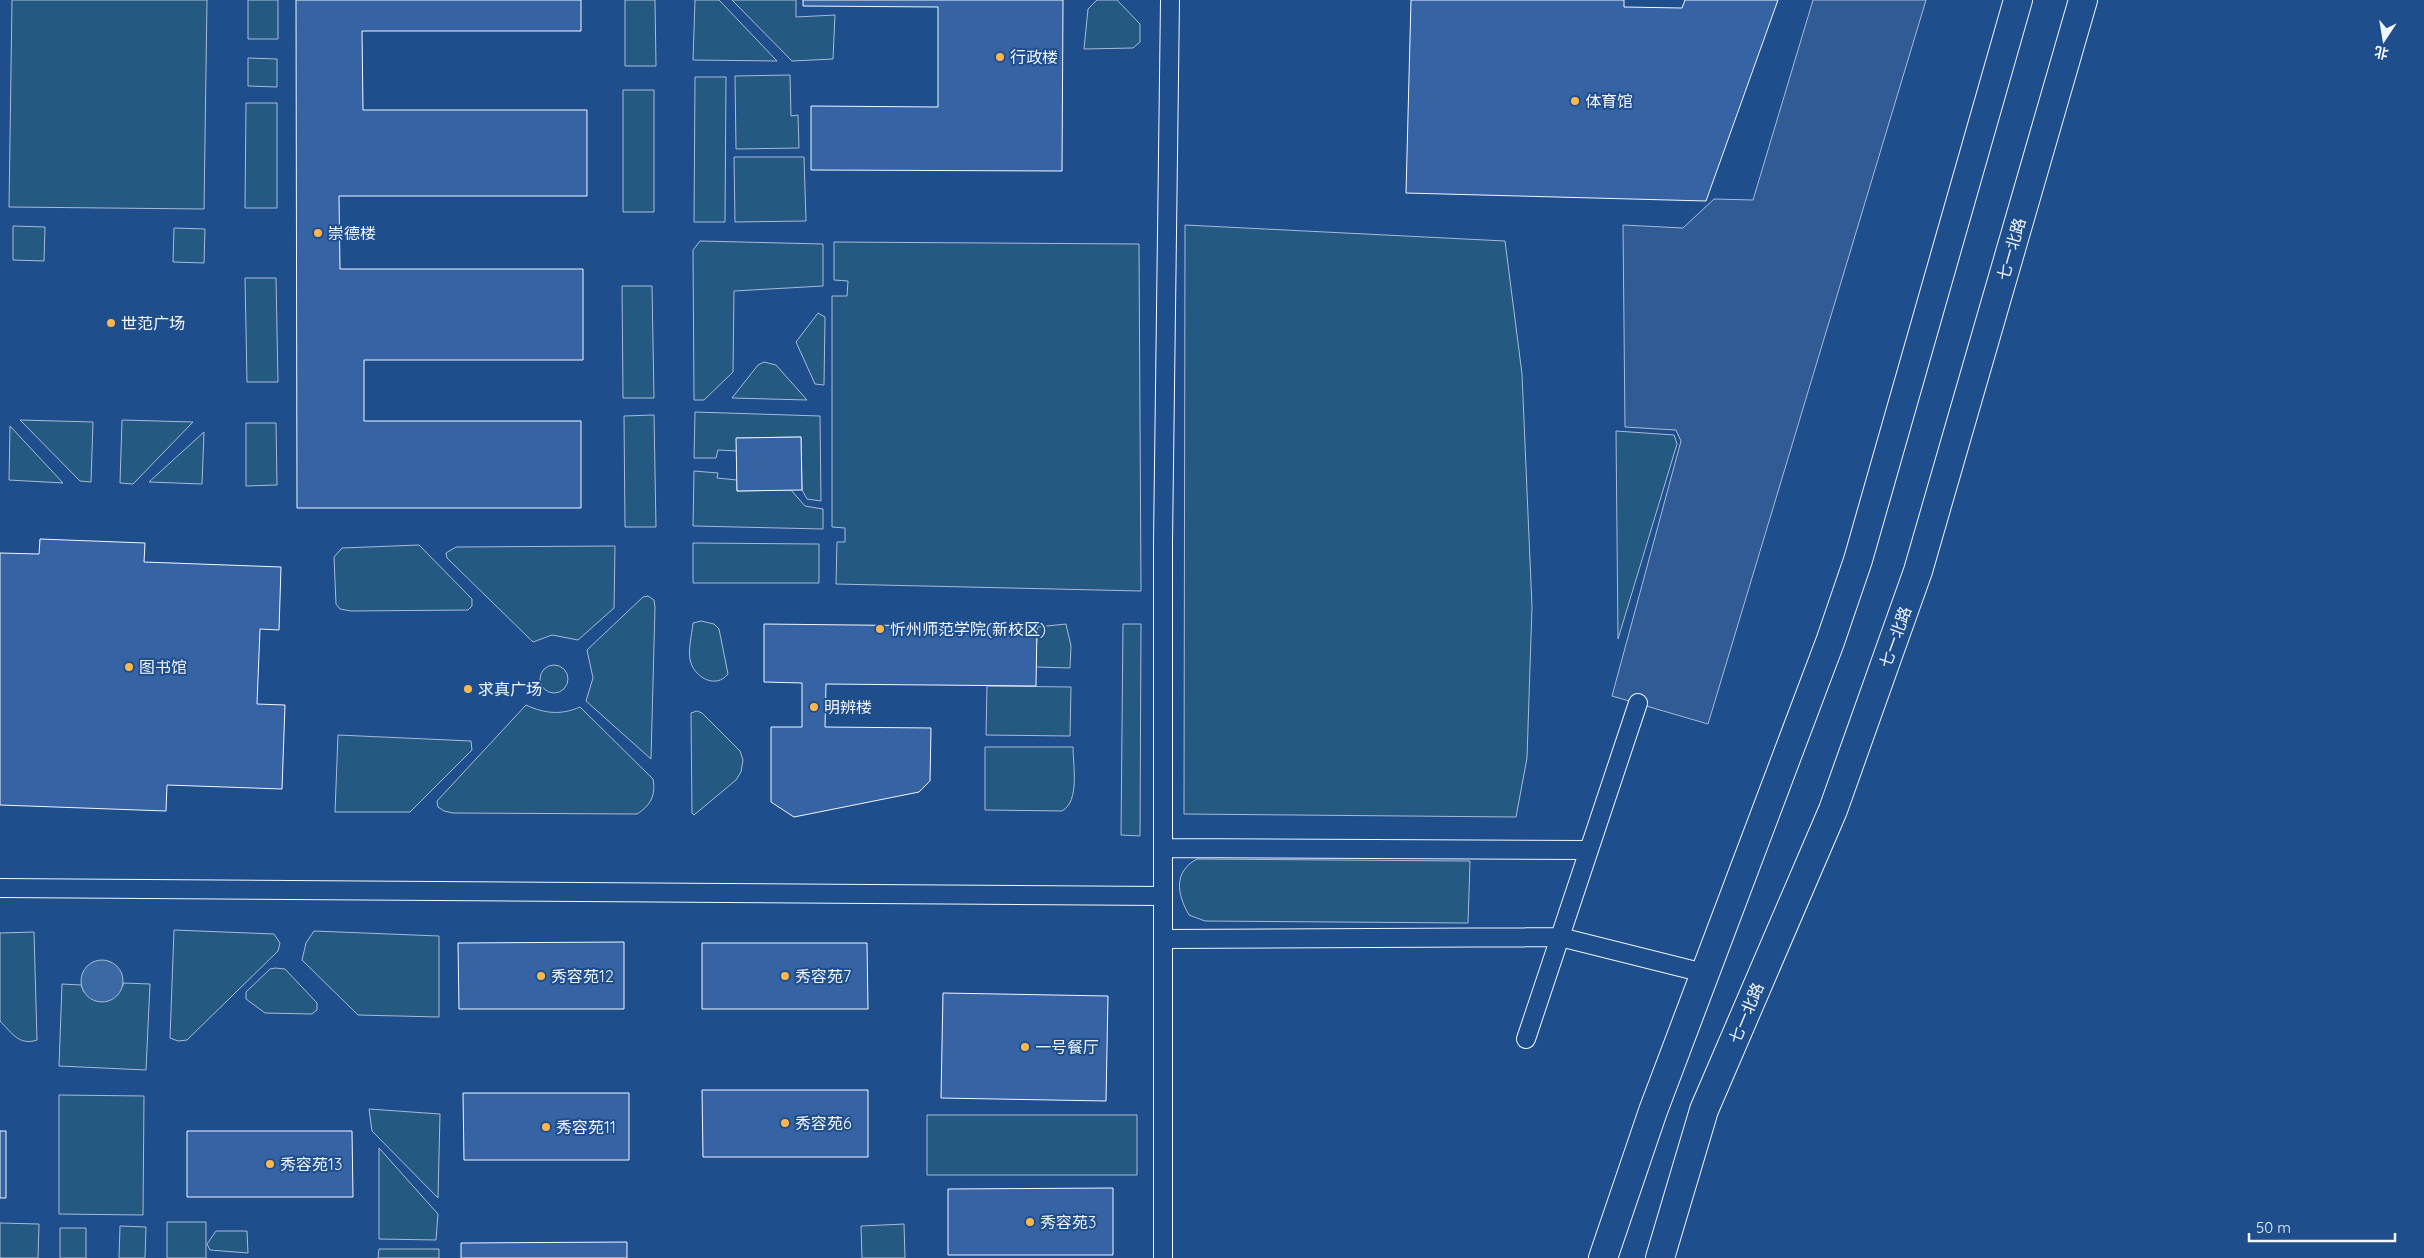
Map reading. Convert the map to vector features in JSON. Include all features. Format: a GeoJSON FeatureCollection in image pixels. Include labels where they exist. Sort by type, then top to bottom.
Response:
{"type":"FeatureCollection","features":[{"type":"Feature","properties":{"kind":"main road"},"geometry":{"type":"LineString","coordinates":[[1603,1258],[1653,1111],[1830,642],[1858,560],[2018,0]]}},
{"type":"Feature","properties":{"kind":"main road","name":"七一北路"},"geometry":{"type":"LineString","coordinates":[[1660,1258],[1704,1110],[1833,810],[1918,571],[2083,0]]}},
{"type":"Feature","properties":{"kind":"street"},"geometry":{"type":"LineString","coordinates":[[1163,1258],[1163,543],[1170,0]]}},
{"type":"Feature","properties":{"kind":"street"},"geometry":{"type":"LineString","coordinates":[[1526,1039],[1638,703]]}},
{"type":"Feature","properties":{"kind":"street"},"geometry":{"type":"LineString","coordinates":[[1163,848],[1588,850]]}},
{"type":"Feature","properties":{"kind":"street"},"geometry":{"type":"LineString","coordinates":[[0,888],[1163,896]]}},
{"type":"Feature","properties":{"kind":"street"},"geometry":{"type":"LineString","coordinates":[[1163,939],[1560,937],[1704,973]]}},
{"type":"Feature","properties":{"kind":"shaded area"},"geometry":{"type":"Polygon","coordinates":[[[12,0],[207,0],[204,209],[9,207],[12,0]]]}},
{"type":"Feature","properties":{"kind":"shaded area"},"geometry":{"type":"Polygon","coordinates":[[[248,0],[278,0],[278,39],[248,39],[248,0]]]}},
{"type":"Feature","properties":{"kind":"shaded area"},"geometry":{"type":"Polygon","coordinates":[[[625,0],[655,0],[656,66],[625,66],[625,0]]]}},
{"type":"Feature","properties":{"kind":"shaded area"},"geometry":{"type":"Polygon","coordinates":[[[695,0],[719,0],[777,61],[693,60],[695,0]]]}},
{"type":"Feature","properties":{"kind":"shaded area"},"geometry":{"type":"Polygon","coordinates":[[[732,0],[796,0],[796,17],[835,15],[833,59],[792,61],[732,0]]]}},
{"type":"Feature","properties":{"kind":"shaded area"},"geometry":{"type":"Polygon","coordinates":[[[1097,0],[1117,0],[1140,24],[1140,42],[1133,48],[1084,49],[1088,9],[1097,0]]]}},
{"type":"Feature","properties":{"kind":"shaded area"},"geometry":{"type":"Polygon","coordinates":[[[1813,0],[1926,0],[1708,724],[1612,696],[1681,441],[1676,430],[1625,427],[1623,225],[1683,228],[1714,199],[1753,200],[1813,0]]]}},
{"type":"Feature","properties":{"kind":"shaded area"},"geometry":{"type":"Polygon","coordinates":[[[248,58],[277,59],[277,87],[248,86],[248,58]]]}},
{"type":"Feature","properties":{"kind":"shaded area"},"geometry":{"type":"Polygon","coordinates":[[[790,75],[791,116],[798,115],[799,148],[736,149],[735,76],[790,75]]]}},
{"type":"Feature","properties":{"kind":"shaded area"},"geometry":{"type":"Polygon","coordinates":[[[695,77],[726,77],[725,222],[694,222],[695,77]]]}},
{"type":"Feature","properties":{"kind":"shaded area"},"geometry":{"type":"Polygon","coordinates":[[[623,90],[654,90],[654,212],[623,212],[623,90]]]}},
{"type":"Feature","properties":{"kind":"shaded area"},"geometry":{"type":"Polygon","coordinates":[[[246,103],[277,103],[277,208],[245,208],[246,103]]]}},
{"type":"Feature","properties":{"kind":"shaded area"},"geometry":{"type":"Polygon","coordinates":[[[734,157],[804,157],[806,221],[735,222],[734,157]]]}},
{"type":"Feature","properties":{"kind":"shaded area"},"geometry":{"type":"Polygon","coordinates":[[[1185,225],[1505,241],[1522,374],[1532,607],[1527,758],[1516,817],[1184,814],[1185,225]]]}},
{"type":"Feature","properties":{"kind":"shaded area"},"geometry":{"type":"Polygon","coordinates":[[[13,226],[45,227],[44,261],[13,260],[13,226]]]}},
{"type":"Feature","properties":{"kind":"shaded area"},"geometry":{"type":"Polygon","coordinates":[[[174,228],[205,229],[204,263],[173,262],[174,228]]]}},
{"type":"Feature","properties":{"kind":"shaded area"},"geometry":{"type":"Polygon","coordinates":[[[700,241],[823,244],[823,286],[734,291],[733,372],[704,400],[694,400],[693,250],[700,241]]]}},
{"type":"Feature","properties":{"kind":"shaded area"},"geometry":{"type":"Polygon","coordinates":[[[834,242],[1139,244],[1141,591],[836,584],[837,542],[845,542],[845,528],[832,527],[832,296],[847,296],[848,281],[834,280],[834,242]]]}},
{"type":"Feature","properties":{"kind":"shaded area"},"geometry":{"type":"Polygon","coordinates":[[[245,278],[276,278],[278,382],[247,382],[245,278]]]}},
{"type":"Feature","properties":{"kind":"shaded area"},"geometry":{"type":"Polygon","coordinates":[[[622,286],[652,286],[654,398],[623,398],[622,286]]]}},
{"type":"Feature","properties":{"kind":"shaded area"},"geometry":{"type":"Polygon","coordinates":[[[818,313],[825,317],[824,385],[815,384],[796,342],[818,313]]]}},
{"type":"Feature","properties":{"kind":"shaded area"},"geometry":{"type":"Polygon","coordinates":[[[764,362],[776,365],[807,400],[732,398],[758,365],[764,362]]]}},
{"type":"Feature","properties":{"kind":"shaded area"},"geometry":{"type":"Polygon","coordinates":[[[695,412],[820,416],[821,501],[807,499],[802,490],[801,437],[737,438],[737,451],[718,450],[716,458],[694,458],[695,412]]]}},
{"type":"Feature","properties":{"kind":"shaded area"},"geometry":{"type":"Polygon","coordinates":[[[654,415],[656,527],[625,527],[624,416],[654,415]]]}},
{"type":"Feature","properties":{"kind":"shaded area"},"geometry":{"type":"Polygon","coordinates":[[[20,420],[93,422],[91,482],[80,481],[20,420]]]}},
{"type":"Feature","properties":{"kind":"shaded area"},"geometry":{"type":"Polygon","coordinates":[[[122,420],[193,422],[133,484],[120,483],[122,420]]]}},
{"type":"Feature","properties":{"kind":"shaded area"},"geometry":{"type":"Polygon","coordinates":[[[246,423],[276,423],[277,485],[246,486],[246,423]]]}},
{"type":"Feature","properties":{"kind":"shaded area"},"geometry":{"type":"Polygon","coordinates":[[[10,426],[63,483],[9,480],[10,426]]]}},
{"type":"Feature","properties":{"kind":"shaded area"},"geometry":{"type":"Polygon","coordinates":[[[1616,431],[1674,435],[1677,444],[1618,639],[1616,431]]]}},
{"type":"Feature","properties":{"kind":"shaded area"},"geometry":{"type":"Polygon","coordinates":[[[204,432],[202,484],[149,482],[204,432]]]}},
{"type":"Feature","properties":{"kind":"shaded area"},"geometry":{"type":"Polygon","coordinates":[[[694,471],[718,473],[717,478],[737,480],[737,491],[791,490],[805,506],[823,509],[823,529],[693,526],[694,471]]]}},
{"type":"Feature","properties":{"kind":"shaded area"},"geometry":{"type":"Polygon","coordinates":[[[693,543],[819,544],[819,583],[693,583],[693,543]]]}},
{"type":"Feature","properties":{"kind":"shaded area"},"geometry":{"type":"Polygon","coordinates":[[[419,545],[472,599],[472,606],[468,610],[351,611],[340,609],[336,604],[334,557],[342,548],[419,545]]]}},
{"type":"Feature","properties":{"kind":"shaded area"},"geometry":{"type":"Polygon","coordinates":[[[615,546],[614,608],[578,640],[552,635],[533,642],[447,558],[446,553],[456,547],[615,546]]]}},
{"type":"Feature","properties":{"kind":"shaded area"},"geometry":{"type":"Polygon","coordinates":[[[648,596],[654,600],[655,607],[651,759],[586,701],[593,678],[587,650],[643,597],[648,596]]]}},
{"type":"Feature","properties":{"kind":"shaded area"},"geometry":{"type":"Polygon","coordinates":[[[701,621],[714,624],[719,629],[728,674],[718,681],[707,680],[702,677],[691,663],[690,649],[693,623],[701,621]]]}},
{"type":"Feature","properties":{"kind":"shaded area"},"geometry":{"type":"Polygon","coordinates":[[[1066,624],[1071,646],[1070,668],[1036,667],[1037,627],[1066,624]]]}},
{"type":"Feature","properties":{"kind":"shaded area"},"geometry":{"type":"Polygon","coordinates":[[[1123,624],[1141,624],[1140,836],[1121,835],[1123,624]]]}},
{"type":"Feature","properties":{"kind":"shaded area"},"geometry":{"type":"Polygon","coordinates":[[[554,665],[564,669],[568,679],[564,689],[554,693],[544,689],[540,679],[544,669],[554,665]]]}},
{"type":"Feature","properties":{"kind":"shaded area"},"geometry":{"type":"Polygon","coordinates":[[[987,686],[1071,687],[1070,736],[986,735],[987,686]]]}},
{"type":"Feature","properties":{"kind":"shaded area"},"geometry":{"type":"Polygon","coordinates":[[[526,705],[547,712],[567,711],[580,707],[653,779],[653,795],[646,807],[637,814],[453,813],[438,807],[437,801],[526,705]]]}},
{"type":"Feature","properties":{"kind":"shaded area"},"geometry":{"type":"Polygon","coordinates":[[[697,711],[702,713],[740,751],[743,760],[741,772],[736,780],[694,815],[692,813],[691,713],[697,711]]]}},
{"type":"Feature","properties":{"kind":"shaded area"},"geometry":{"type":"Polygon","coordinates":[[[338,735],[471,741],[472,750],[410,812],[335,812],[338,735]]]}},
{"type":"Feature","properties":{"kind":"shaded area"},"geometry":{"type":"Polygon","coordinates":[[[985,747],[1073,747],[1074,782],[1068,806],[1062,811],[985,810],[985,747]]]}},
{"type":"Feature","properties":{"kind":"shaded area"},"geometry":{"type":"Polygon","coordinates":[[[1197,859],[1470,861],[1468,923],[1205,921],[1189,915],[1180,891],[1181,877],[1184,870],[1197,859]]]}},
{"type":"Feature","properties":{"kind":"shaded area"},"geometry":{"type":"Polygon","coordinates":[[[174,930],[274,934],[280,943],[278,951],[187,1040],[178,1041],[170,1038],[174,930]]]}},
{"type":"Feature","properties":{"kind":"shaded area"},"geometry":{"type":"Polygon","coordinates":[[[314,931],[439,936],[439,1017],[358,1015],[302,960],[306,943],[314,931]]]}},
{"type":"Feature","properties":{"kind":"shaded area"},"geometry":{"type":"Polygon","coordinates":[[[34,932],[37,1040],[25,1041],[12,1034],[0,1021],[0,933],[34,932]]]}},
{"type":"Feature","properties":{"kind":"shaded area"},"geometry":{"type":"Polygon","coordinates":[[[106,960],[114,963],[120,969],[123,981],[120,993],[114,999],[98,1002],[90,999],[84,993],[81,977],[84,969],[90,963],[106,960]]]}},
{"type":"Feature","properties":{"kind":"shaded area"},"geometry":{"type":"Polygon","coordinates":[[[270,969],[285,969],[317,1003],[317,1010],[312,1014],[265,1013],[246,999],[246,992],[270,969]]]}},
{"type":"Feature","properties":{"kind":"shaded area"},"geometry":{"type":"Polygon","coordinates":[[[123,983],[150,984],[146,1070],[59,1066],[62,984],[81,985],[84,992],[123,986],[123,983]]]}},
{"type":"Feature","properties":{"kind":"shaded area"},"geometry":{"type":"Polygon","coordinates":[[[59,1095],[144,1096],[143,1215],[59,1214],[59,1095]]]}},
{"type":"Feature","properties":{"kind":"shaded area"},"geometry":{"type":"Polygon","coordinates":[[[369,1109],[440,1114],[438,1198],[372,1131],[369,1109]]]}},
{"type":"Feature","properties":{"kind":"shaded area"},"geometry":{"type":"Polygon","coordinates":[[[927,1115],[1137,1115],[1137,1175],[927,1175],[927,1115]]]}},
{"type":"Feature","properties":{"kind":"shaded area"},"geometry":{"type":"Polygon","coordinates":[[[379,1148],[438,1214],[436,1240],[379,1239],[379,1148]]]}},
{"type":"Feature","properties":{"kind":"shaded area"},"geometry":{"type":"Polygon","coordinates":[[[167,1222],[206,1222],[206,1258],[167,1258],[167,1222]]]}},
{"type":"Feature","properties":{"kind":"shaded area"},"geometry":{"type":"Polygon","coordinates":[[[0,1223],[39,1224],[38,1258],[0,1258],[0,1223]]]}},
{"type":"Feature","properties":{"kind":"shaded area"},"geometry":{"type":"Polygon","coordinates":[[[904,1224],[905,1258],[862,1258],[861,1226],[904,1224]]]}},
{"type":"Feature","properties":{"kind":"shaded area"},"geometry":{"type":"Polygon","coordinates":[[[120,1226],[146,1227],[145,1258],[119,1258],[120,1226]]]}},
{"type":"Feature","properties":{"kind":"shaded area"},"geometry":{"type":"Polygon","coordinates":[[[60,1228],[86,1228],[86,1258],[60,1258],[60,1228]]]}},
{"type":"Feature","properties":{"kind":"shaded area"},"geometry":{"type":"Polygon","coordinates":[[[216,1231],[247,1231],[248,1253],[210,1250],[207,1244],[216,1231]]]}},
{"type":"Feature","properties":{"kind":"shaded area"},"geometry":{"type":"Polygon","coordinates":[[[379,1249],[439,1249],[439,1258],[378,1258],[379,1249]]]}},
{"type":"Feature","properties":{"kind":"building","name":"崇德楼"},"geometry":{"type":"Polygon","coordinates":[[[296,0],[581,0],[581,31],[362,31],[363,110],[587,110],[587,196],[339,196],[340,269],[583,269],[583,360],[364,360],[364,421],[581,421],[581,508],[297,508],[296,0]]]}},
{"type":"Feature","properties":{"kind":"building","name":"行政楼"},"geometry":{"type":"Polygon","coordinates":[[[803,0],[1063,0],[1062,171],[811,170],[811,106],[938,107],[938,7],[803,6],[803,0]]]}},
{"type":"Feature","properties":{"kind":"building","name":"体育馆"},"geometry":{"type":"Polygon","coordinates":[[[1411,0],[1624,0],[1624,7],[1682,8],[1685,0],[1778,0],[1706,201],[1406,193],[1411,0]]]}},
{"type":"Feature","properties":{"kind":"building"},"geometry":{"type":"Polygon","coordinates":[[[801,437],[802,490],[737,491],[736,438],[801,437]]]}},
{"type":"Feature","properties":{"kind":"building","name":"图书馆"},"geometry":{"type":"Polygon","coordinates":[[[40,539],[145,543],[144,562],[281,567],[279,630],[260,629],[257,704],[285,705],[282,789],[167,785],[166,811],[0,805],[0,553],[39,554],[40,539]]]}},
{"type":"Feature","properties":{"kind":"building","name":"明辨楼"},"geometry":{"type":"Polygon","coordinates":[[[764,624],[1037,627],[1036,686],[826,684],[825,727],[931,728],[930,781],[919,792],[794,817],[771,802],[771,727],[802,727],[802,683],[764,682],[764,624]]]}},
{"type":"Feature","properties":{"kind":"building","name":"秀容苑12"},"geometry":{"type":"Polygon","coordinates":[[[624,942],[624,1009],[459,1009],[458,943],[624,942]]]}},
{"type":"Feature","properties":{"kind":"building","name":"秀容苑7"},"geometry":{"type":"Polygon","coordinates":[[[702,943],[867,943],[868,1009],[702,1009],[702,943]]]}},
{"type":"Feature","properties":{"kind":"building","name":"一号餐厅"},"geometry":{"type":"Polygon","coordinates":[[[943,993],[1108,996],[1106,1101],[941,1098],[943,993]]]}},
{"type":"Feature","properties":{"kind":"building","name":"秀容苑6"},"geometry":{"type":"Polygon","coordinates":[[[702,1090],[868,1090],[868,1157],[703,1157],[702,1090]]]}},
{"type":"Feature","properties":{"kind":"building","name":"秀容苑11"},"geometry":{"type":"Polygon","coordinates":[[[463,1093],[629,1093],[629,1160],[464,1160],[463,1093]]]}},
{"type":"Feature","properties":{"kind":"building"},"geometry":{"type":"Polygon","coordinates":[[[0,1131],[6,1131],[6,1198],[0,1198],[0,1131]]]}},
{"type":"Feature","properties":{"kind":"building","name":"秀容苑13"},"geometry":{"type":"Polygon","coordinates":[[[187,1131],[352,1131],[353,1197],[187,1197],[187,1131]]]}},
{"type":"Feature","properties":{"kind":"building","name":"秀容苑3"},"geometry":{"type":"Polygon","coordinates":[[[1113,1188],[1113,1255],[948,1255],[948,1189],[1113,1188]]]}},
{"type":"Feature","properties":{"kind":"building"},"geometry":{"type":"Polygon","coordinates":[[[627,1242],[627,1258],[461,1258],[461,1243],[627,1242]]]}},
{"type":"Feature","properties":{"kind":"place","name":"行政楼"},"geometry":{"type":"Point","coordinates":[1000,57]}},
{"type":"Feature","properties":{"kind":"place","name":"体育馆"},"geometry":{"type":"Point","coordinates":[1575,101]}},
{"type":"Feature","properties":{"kind":"place","name":"崇德楼"},"geometry":{"type":"Point","coordinates":[318,233]}},
{"type":"Feature","properties":{"kind":"place","name":"世范广场"},"geometry":{"type":"Point","coordinates":[111,323]}},
{"type":"Feature","properties":{"kind":"place","name":"忻州师范学院(新校区)"},"geometry":{"type":"Point","coordinates":[880,629]}},
{"type":"Feature","properties":{"kind":"place","name":"图书馆"},"geometry":{"type":"Point","coordinates":[129,667]}},
{"type":"Feature","properties":{"kind":"place","name":"求真广场"},"geometry":{"type":"Point","coordinates":[468,689]}},
{"type":"Feature","properties":{"kind":"place","name":"明辨楼"},"geometry":{"type":"Point","coordinates":[814,707]}},
{"type":"Feature","properties":{"kind":"place","name":"秀容苑12"},"geometry":{"type":"Point","coordinates":[541,976]}},
{"type":"Feature","properties":{"kind":"place","name":"秀容苑7"},"geometry":{"type":"Point","coordinates":[785,976]}},
{"type":"Feature","properties":{"kind":"place","name":"一号餐厅"},"geometry":{"type":"Point","coordinates":[1025,1047]}},
{"type":"Feature","properties":{"kind":"place","name":"秀容苑6"},"geometry":{"type":"Point","coordinates":[785,1123]}},
{"type":"Feature","properties":{"kind":"place","name":"秀容苑11"},"geometry":{"type":"Point","coordinates":[546,1127]}},
{"type":"Feature","properties":{"kind":"place","name":"秀容苑13"},"geometry":{"type":"Point","coordinates":[270,1164]}},
{"type":"Feature","properties":{"kind":"place","name":"秀容苑3"},"geometry":{"type":"Point","coordinates":[1030,1222]}}]}
